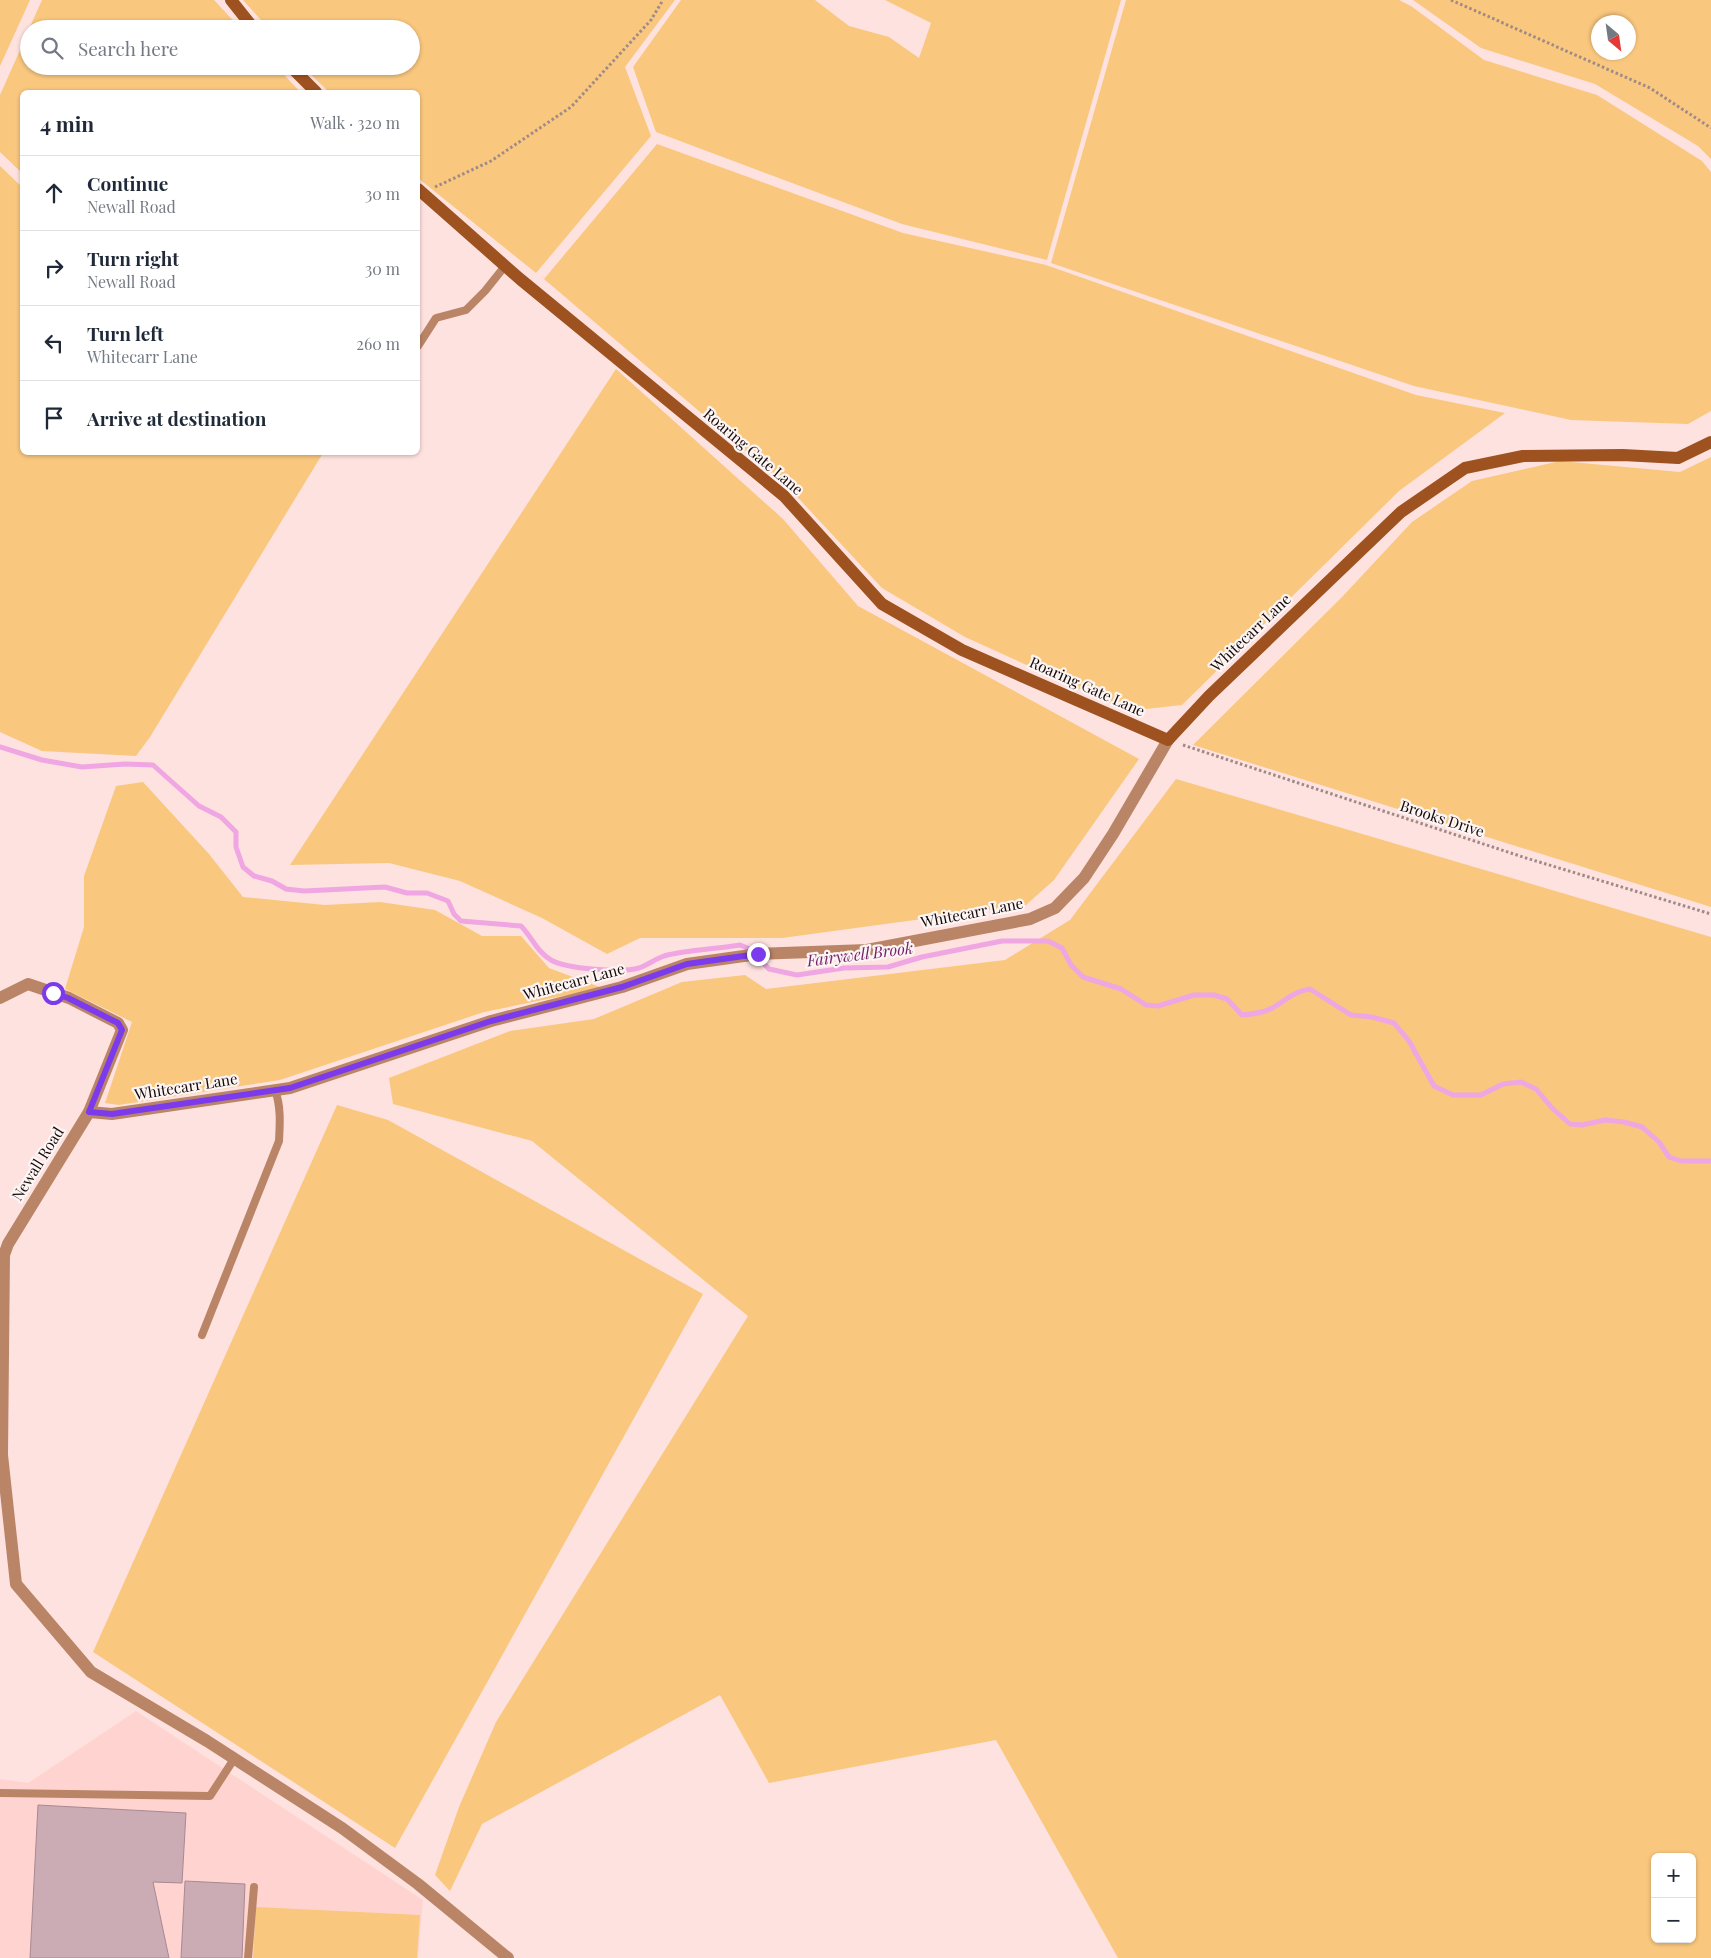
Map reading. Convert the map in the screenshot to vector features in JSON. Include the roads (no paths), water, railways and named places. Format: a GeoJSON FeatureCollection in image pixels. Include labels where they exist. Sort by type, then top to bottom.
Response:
{"type":"FeatureCollection","features":[{"type":"Feature","properties":{"kind":"street"},"geometry":{"type":"LineString","coordinates":[[231,0],[247,20]]}},
{"type":"Feature","properties":{"kind":"street"},"geometry":{"type":"LineString","coordinates":[[299,75],[314,90]]}},
{"type":"Feature","properties":{"kind":"street","name":"Roaring Gate Lane"},"geometry":{"type":"LineString","coordinates":[[420,191],[505,266],[784,496],[882,604],[962,650],[1168,740]]}},
{"type":"Feature","properties":{"kind":"street","name":"Whitecarr Lane"},"geometry":{"type":"LineString","coordinates":[[89,1112],[112,1114],[290,1088],[491,1021],[622,987],[687,964],[758,954],[867,950],[1030,919],[1054,908],[1084,878],[1168,740],[1209,696],[1401,512],[1465,468],[1524,456],[1623,455],[1678,458],[1711,442]]}},
{"type":"Feature","properties":{"kind":"street","name":"Newall Road"},"geometry":{"type":"LineString","coordinates":[[0,998],[28,984],[68,998],[118,1023],[122,1030],[89,1112],[4,1243],[1,1455],[16,1584],[91,1672],[234,1759],[342,1828],[410,1878],[508,1958]]}},
{"type":"Feature","properties":{"kind":"lane"},"geometry":{"type":"LineString","coordinates":[[420,343],[436,318],[466,310],[485,291],[505,266]]}},
{"type":"Feature","properties":{"kind":"lane"},"geometry":{"type":"LineString","coordinates":[[202,1335],[278,1141],[280,1124],[279,1100],[275,1090]]}},
{"type":"Feature","properties":{"kind":"lane"},"geometry":{"type":"LineString","coordinates":[[0,1793],[210,1796],[234,1759]]}},
{"type":"Feature","properties":{"kind":"lane"},"geometry":{"type":"LineString","coordinates":[[248,1958],[254,1887]]}},
{"type":"Feature","properties":{"kind":"waterway","name":"Fairywell Brook"},"geometry":{"type":"LineString","coordinates":[[0,747],[42,760],[82,767],[125,764],[153,765],[199,806],[221,817],[236,832],[236,847],[243,867],[254,876],[272,881],[286,889],[304,891],[385,887],[407,893],[427,893],[448,901],[454,914],[461,921],[521,926],[546,957],[569,966],[595,969],[631,969],[639,968],[661,957],[672,954],[740,945],[750,949],[769,969],[797,975],[844,968],[888,967],[922,957],[1002,941],[1048,941],[1062,948],[1071,965],[1083,977],[1121,989],[1146,1005],[1158,1006],[1194,995],[1214,995],[1227,999],[1242,1015],[1267,1011],[1295,994],[1310,989],[1351,1015],[1372,1017],[1394,1023],[1409,1041],[1434,1086],[1453,1095],[1481,1095],[1503,1084],[1521,1082],[1536,1089],[1552,1108],[1570,1124],[1582,1125],[1605,1120],[1624,1122],[1642,1127],[1659,1142],[1669,1157],[1681,1161],[1711,1161]]}}]}
